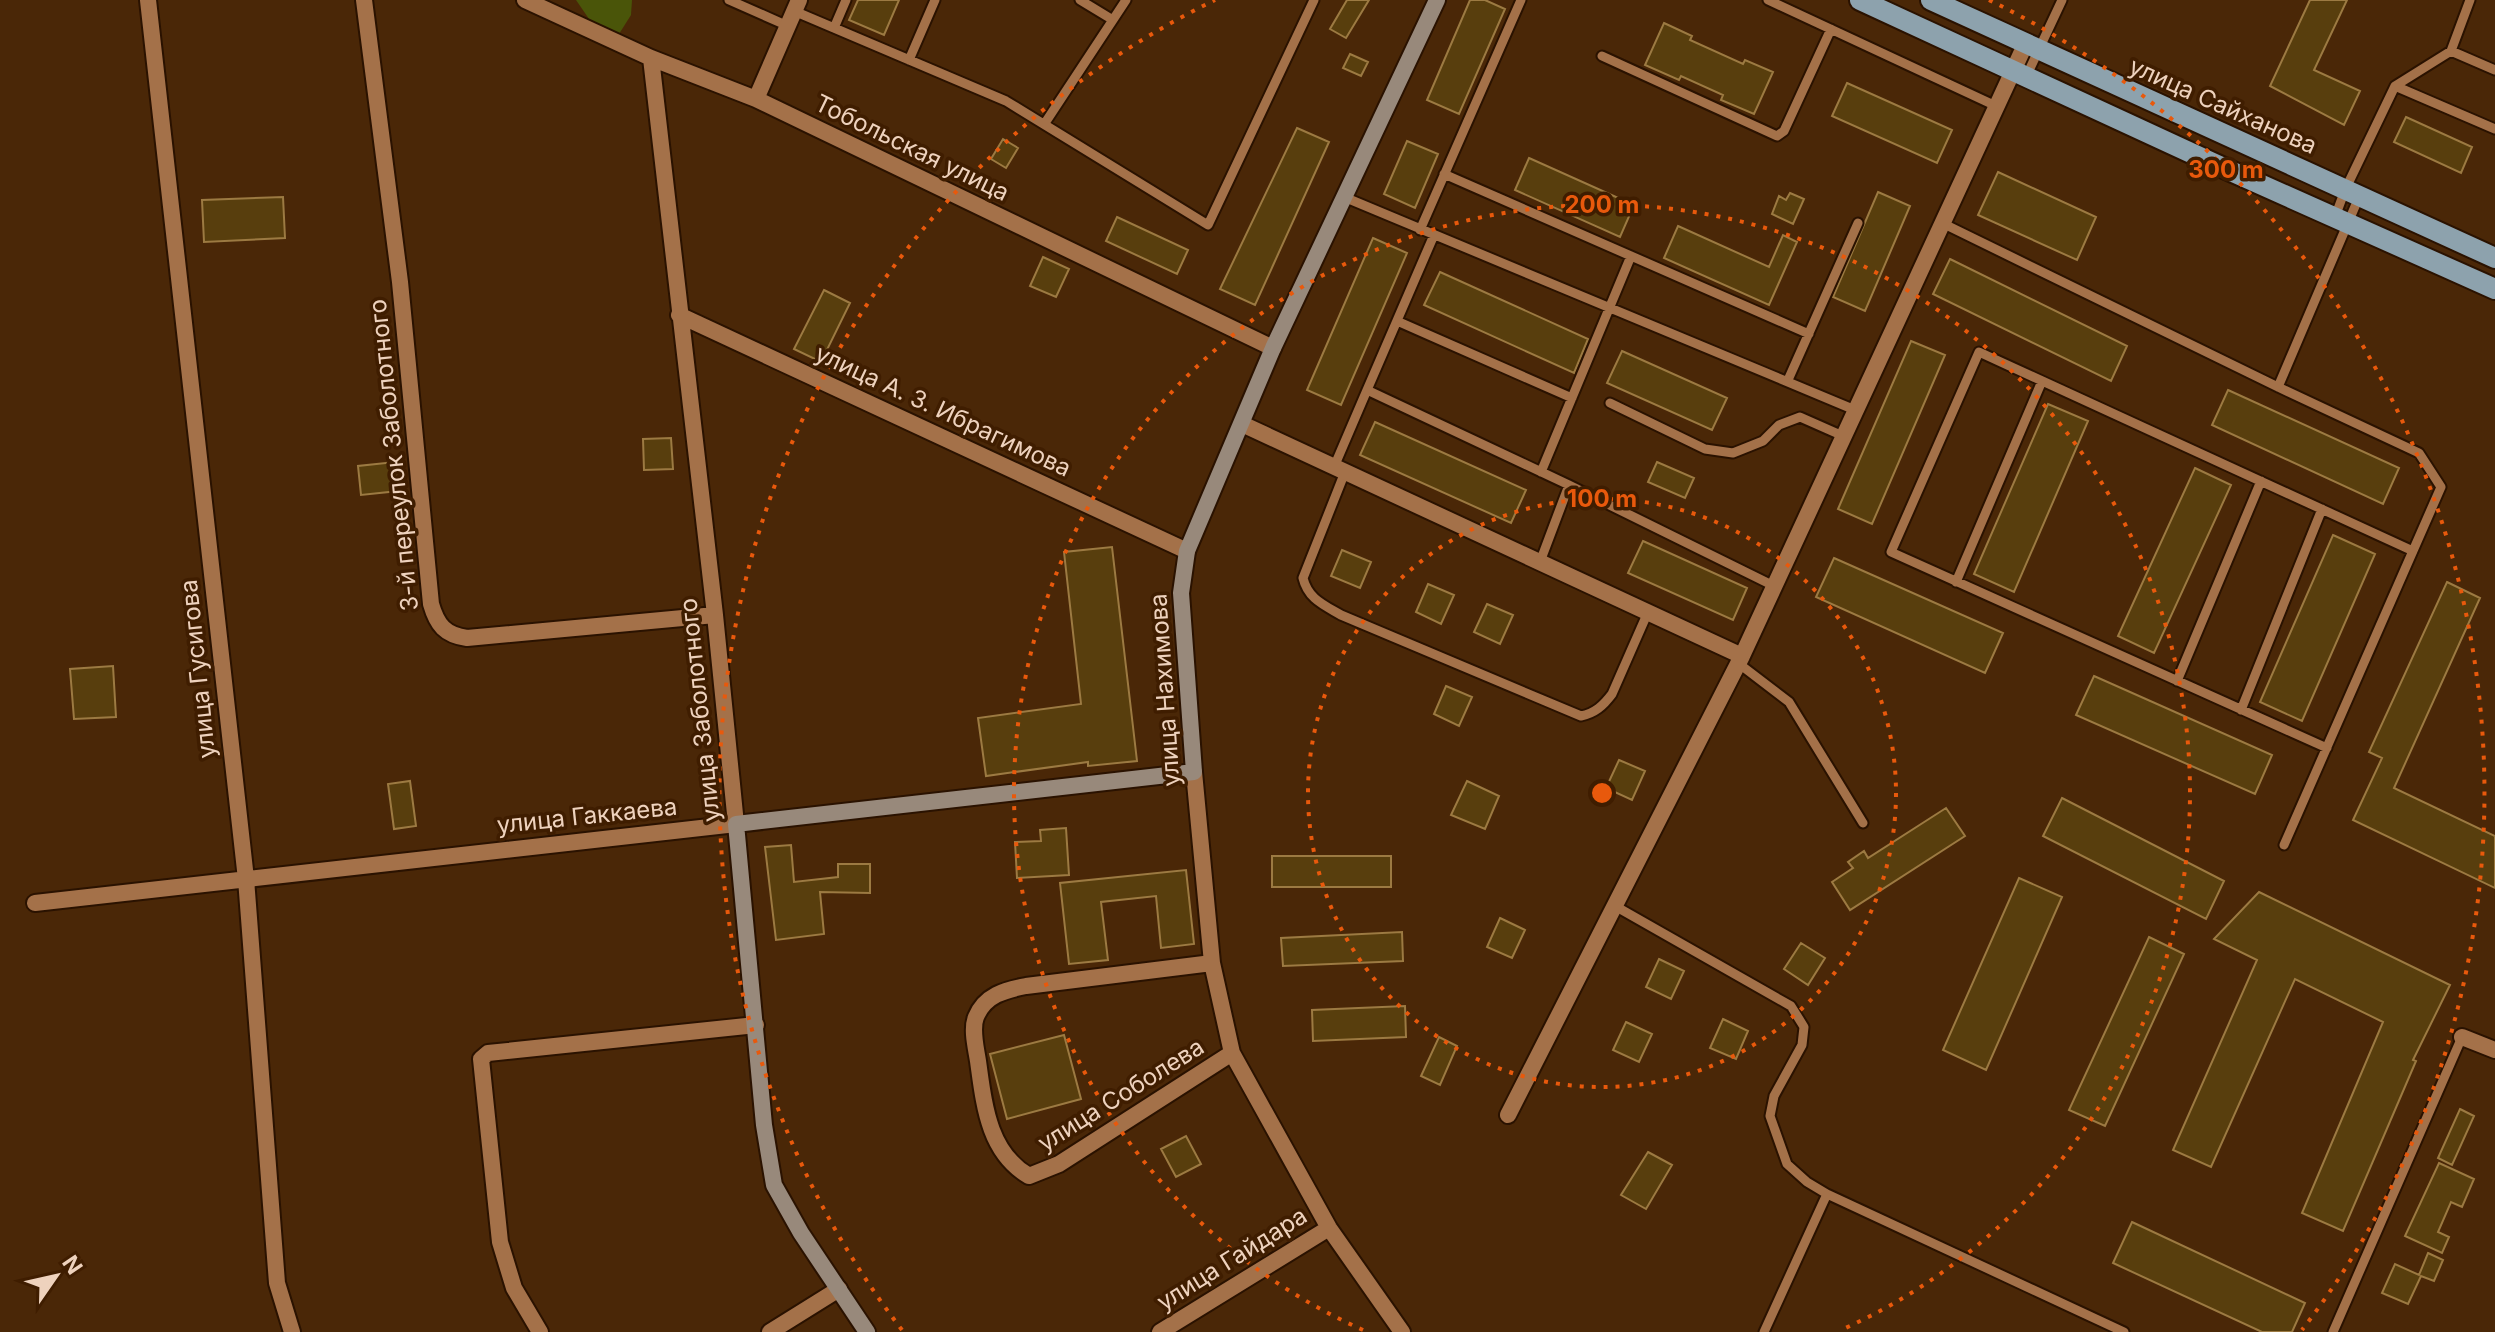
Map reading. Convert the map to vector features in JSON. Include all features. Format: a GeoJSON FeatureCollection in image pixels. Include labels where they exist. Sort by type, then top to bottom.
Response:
{"type":"FeatureCollection","features":[{"type":"Feature","properties":{"kind":"main road","name":"улица Сайханова"},"geometry":{"type":"LineString","coordinates":[[1931,0],[2495,258]]}},
{"type":"Feature","properties":{"kind":"main road"},"geometry":{"type":"LineString","coordinates":[[1864,1],[2495,289]]}},
{"type":"Feature","properties":{"kind":"street","name":"улица Гусигова"},"geometry":{"type":"LineString","coordinates":[[148,0],[246,879],[277,1283],[292,1332]]}},
{"type":"Feature","properties":{"kind":"street","name":"3-й переулок Заболотного"},"geometry":{"type":"LineString","coordinates":[[364,0],[400,282],[431,604],[435,617],[442,628],[453,636],[467,638],[715,615]]}},
{"type":"Feature","properties":{"kind":"street","name":"Тобольская улица"},"geometry":{"type":"LineString","coordinates":[[525,0],[651,58],[756,99],[1273,348]]}},
{"type":"Feature","properties":{"kind":"street","name":"улица Нахимова"},"geometry":{"type":"LineString","coordinates":[[1402,1332],[1329,1228],[1232,1053],[1212,963],[1181,593],[1187,551],[1273,348],[1437,0]]}},
{"type":"Feature","properties":{"kind":"street"},"geometry":{"type":"LineString","coordinates":[[756,99],[794,12]]}},
{"type":"Feature","properties":{"kind":"street"},"geometry":{"type":"LineString","coordinates":[[1508,1115],[1740,660],[1996,106],[2019,74],[2032,48]]}},
{"type":"Feature","properties":{"kind":"street","name":"улица Заболотного"},"geometry":{"type":"LineString","coordinates":[[651,58],[715,615],[764,1125],[774,1185],[801,1233],[867,1332]]}},
{"type":"Feature","properties":{"kind":"street","name":"улица А. З. Ибрагимова"},"geometry":{"type":"LineString","coordinates":[[679,315],[1187,551]]}},
{"type":"Feature","properties":{"kind":"street"},"geometry":{"type":"LineString","coordinates":[[1242,424],[1648,612],[1740,660]]}},
{"type":"Feature","properties":{"kind":"street","name":"улица Гаккаева"},"geometry":{"type":"LineString","coordinates":[[35,903],[1194,772]]}},
{"type":"Feature","properties":{"kind":"street","name":"улица Соболева"},"geometry":{"type":"LineString","coordinates":[[1212,963],[1026,986],[1004,990],[984,1002],[974,1020],[986,1119],[1006,1158],[1013,1167],[1029,1176],[1059,1164],[1232,1053]]}},
{"type":"Feature","properties":{"kind":"street"},"geometry":{"type":"LineString","coordinates":[[540,1332],[514,1288],[500,1242],[481,1059],[488,1053],[756,1025]]}},
{"type":"Feature","properties":{"kind":"street"},"geometry":{"type":"LineString","coordinates":[[2462,1037],[2495,1050]]}},
{"type":"Feature","properties":{"kind":"street","name":"улица Гайдара"},"geometry":{"type":"LineString","coordinates":[[1160,1332],[1329,1228]]}},
{"type":"Feature","properties":{"kind":"street"},"geometry":{"type":"LineString","coordinates":[[770,1332],[839,1289]]}},
{"type":"Feature","properties":{"kind":"lane"},"geometry":{"type":"LineString","coordinates":[[729,0],[794,12],[1006,101],[1208,225],[1314,0]]}},
{"type":"Feature","properties":{"kind":"lane"},"geometry":{"type":"LineString","coordinates":[[834,28],[846,0]]}},
{"type":"Feature","properties":{"kind":"lane"},"geometry":{"type":"LineString","coordinates":[[909,60],[935,0]]}},
{"type":"Feature","properties":{"kind":"lane"},"geometry":{"type":"LineString","coordinates":[[1080,0],[1113,20]]}},
{"type":"Feature","properties":{"kind":"lane"},"geometry":{"type":"LineString","coordinates":[[1045,123],[1126,0]]}},
{"type":"Feature","properties":{"kind":"lane"},"geometry":{"type":"LineString","coordinates":[[1420,230],[1521,0]]}},
{"type":"Feature","properties":{"kind":"lane"},"geometry":{"type":"LineString","coordinates":[[1768,0],[1996,106]]}},
{"type":"Feature","properties":{"kind":"lane"},"geometry":{"type":"LineString","coordinates":[[2032,48],[2062,0]]}},
{"type":"Feature","properties":{"kind":"lane"},"geometry":{"type":"LineString","coordinates":[[2278,387],[2395,86],[2451,51],[2470,0]]}},
{"type":"Feature","properties":{"kind":"lane"},"geometry":{"type":"LineString","coordinates":[[1602,56],[1777,136],[1784,131],[1831,29]]}},
{"type":"Feature","properties":{"kind":"lane"},"geometry":{"type":"LineString","coordinates":[[2451,51],[2495,70]]}},
{"type":"Feature","properties":{"kind":"lane"},"geometry":{"type":"LineString","coordinates":[[2395,86],[2495,129]]}},
{"type":"Feature","properties":{"kind":"lane"},"geometry":{"type":"LineString","coordinates":[[1444,174],[1809,334]]}},
{"type":"Feature","properties":{"kind":"lane"},"geometry":{"type":"LineString","coordinates":[[2342,221],[2352,193]]}},
{"type":"Feature","properties":{"kind":"lane"},"geometry":{"type":"LineString","coordinates":[[1344,197],[1855,410]]}},
{"type":"Feature","properties":{"kind":"lane"},"geometry":{"type":"LineString","coordinates":[[1788,380],[1858,223]]}},
{"type":"Feature","properties":{"kind":"lane"},"geometry":{"type":"LineString","coordinates":[[1942,223],[2419,453],[2441,487],[2284,845]]}},
{"type":"Feature","properties":{"kind":"lane"},"geometry":{"type":"LineString","coordinates":[[1434,235],[1367,390],[1303,578],[1306,591],[1341,615],[1581,716],[1604,705],[1612,694],[1648,612]]}},
{"type":"Feature","properties":{"kind":"lane"},"geometry":{"type":"LineString","coordinates":[[1541,472],[1631,256]]}},
{"type":"Feature","properties":{"kind":"lane"},"geometry":{"type":"LineString","coordinates":[[1397,321],[1572,398]]}},
{"type":"Feature","properties":{"kind":"lane"},"geometry":{"type":"LineString","coordinates":[[2327,748],[1891,552],[1979,352],[2413,551]]}},
{"type":"Feature","properties":{"kind":"lane"},"geometry":{"type":"LineString","coordinates":[[1956,582],[2042,381]]}},
{"type":"Feature","properties":{"kind":"lane"},"geometry":{"type":"LineString","coordinates":[[1367,390],[1774,586]]}},
{"type":"Feature","properties":{"kind":"lane"},"geometry":{"type":"LineString","coordinates":[[1610,403],[1705,449],[1733,453],[1763,441],[1779,425],[1800,417],[1843,436]]}},
{"type":"Feature","properties":{"kind":"lane"},"geometry":{"type":"LineString","coordinates":[[2177,681],[2261,481]]}},
{"type":"Feature","properties":{"kind":"lane"},"geometry":{"type":"LineString","coordinates":[[1540,562],[1569,485]]}},
{"type":"Feature","properties":{"kind":"lane"},"geometry":{"type":"LineString","coordinates":[[2241,710],[2322,509]]}},
{"type":"Feature","properties":{"kind":"lane"},"geometry":{"type":"LineString","coordinates":[[1740,660],[1789,702],[1863,823]]}},
{"type":"Feature","properties":{"kind":"lane"},"geometry":{"type":"LineString","coordinates":[[1615,906],[1791,1006],[1804,1027],[1802,1045],[1774,1096],[1770,1116],[1787,1164],[1807,1182],[2124,1332]]}},
{"type":"Feature","properties":{"kind":"lane"},"geometry":{"type":"LineString","coordinates":[[2333,1332],[2462,1037]]}},
{"type":"Feature","properties":{"kind":"lane"},"geometry":{"type":"LineString","coordinates":[[1764,1332],[1827,1194]]}},
{"type":"Feature","properties":{"kind":"green space"},"geometry":{"type":"Polygon","coordinates":[[[576,0],[632,0],[631,15],[619,34],[607,38],[600,35],[576,0]]]}},
{"type":"Feature","properties":{"kind":"building"},"geometry":{"type":"Polygon","coordinates":[[[858,0],[899,0],[884,35],[849,20],[858,0]]]}},
{"type":"Feature","properties":{"kind":"building"},"geometry":{"type":"Polygon","coordinates":[[[1347,0],[1369,0],[1346,38],[1330,29],[1347,0]]]}},
{"type":"Feature","properties":{"kind":"building"},"geometry":{"type":"Polygon","coordinates":[[[1470,0],[1485,0],[1505,9],[1459,114],[1427,100],[1470,0]]]}},
{"type":"Feature","properties":{"kind":"building"},"geometry":{"type":"Polygon","coordinates":[[[2310,0],[2347,0],[2314,70],[2360,91],[2344,125],[2270,86],[2310,0]]]}},
{"type":"Feature","properties":{"kind":"building"},"geometry":{"type":"Polygon","coordinates":[[[1664,23],[1692,36],[1690,40],[1743,64],[1745,60],[1773,72],[1754,114],[1721,100],[1723,95],[1681,76],[1679,80],[1645,65],[1664,23]]]}},
{"type":"Feature","properties":{"kind":"building"},"geometry":{"type":"Polygon","coordinates":[[[1350,54],[1368,62],[1361,76],[1343,68],[1350,54]]]}},
{"type":"Feature","properties":{"kind":"building"},"geometry":{"type":"Polygon","coordinates":[[[1847,83],[1952,130],[1937,163],[1832,116],[1847,83]]]}},
{"type":"Feature","properties":{"kind":"building"},"geometry":{"type":"Polygon","coordinates":[[[2406,117],[2472,147],[2461,173],[2394,142],[2406,117]]]}},
{"type":"Feature","properties":{"kind":"building"},"geometry":{"type":"Polygon","coordinates":[[[1297,128],[1329,142],[1255,305],[1220,289],[1297,128]]]}},
{"type":"Feature","properties":{"kind":"building"},"geometry":{"type":"Polygon","coordinates":[[[1003,139],[1018,148],[1006,168],[991,159],[1003,139]]]}},
{"type":"Feature","properties":{"kind":"building"},"geometry":{"type":"Polygon","coordinates":[[[1407,141],[1438,154],[1415,208],[1384,194],[1407,141]]]}},
{"type":"Feature","properties":{"kind":"building"},"geometry":{"type":"Polygon","coordinates":[[[1529,158],[1634,205],[1620,237],[1515,190],[1529,158]]]}},
{"type":"Feature","properties":{"kind":"building"},"geometry":{"type":"Polygon","coordinates":[[[1998,172],[2096,217],[2077,260],[1978,215],[1998,172]]]}},
{"type":"Feature","properties":{"kind":"building"},"geometry":{"type":"Polygon","coordinates":[[[1878,192],[1910,206],[1865,311],[1833,297],[1878,192]]]}},
{"type":"Feature","properties":{"kind":"building"},"geometry":{"type":"Polygon","coordinates":[[[1790,193],[1804,199],[1793,224],[1772,214],[1779,196],[1786,200],[1790,193]]]}},
{"type":"Feature","properties":{"kind":"building"},"geometry":{"type":"Polygon","coordinates":[[[283,197],[285,238],[204,242],[202,200],[283,197]]]}},
{"type":"Feature","properties":{"kind":"building"},"geometry":{"type":"Polygon","coordinates":[[[1117,217],[1188,250],[1177,274],[1106,241],[1117,217]]]}},
{"type":"Feature","properties":{"kind":"building"},"geometry":{"type":"Polygon","coordinates":[[[1678,226],[1769,267],[1783,235],[1797,242],[1769,305],[1664,258],[1678,226]]]}},
{"type":"Feature","properties":{"kind":"building"},"geometry":{"type":"Polygon","coordinates":[[[1373,238],[1407,253],[1341,405],[1307,390],[1373,238]]]}},
{"type":"Feature","properties":{"kind":"building"},"geometry":{"type":"Polygon","coordinates":[[[1043,257],[1069,269],[1056,297],[1030,286],[1043,257]]]}},
{"type":"Feature","properties":{"kind":"building"},"geometry":{"type":"Polygon","coordinates":[[[1950,259],[2127,346],[2111,381],[1933,294],[1950,259]]]}},
{"type":"Feature","properties":{"kind":"building"},"geometry":{"type":"Polygon","coordinates":[[[1440,272],[1588,339],[1574,373],[1424,305],[1440,272]]]}},
{"type":"Feature","properties":{"kind":"building"},"geometry":{"type":"Polygon","coordinates":[[[824,290],[850,303],[821,362],[794,349],[824,290]]]}},
{"type":"Feature","properties":{"kind":"building"},"geometry":{"type":"Polygon","coordinates":[[[1911,341],[1945,355],[1872,524],[1838,509],[1911,341]]]}},
{"type":"Feature","properties":{"kind":"building"},"geometry":{"type":"Polygon","coordinates":[[[1622,351],[1727,398],[1712,430],[1607,383],[1622,351]]]}},
{"type":"Feature","properties":{"kind":"building"},"geometry":{"type":"Polygon","coordinates":[[[2228,390],[2399,468],[2383,504],[2212,425],[2228,390]]]}},
{"type":"Feature","properties":{"kind":"building"},"geometry":{"type":"Polygon","coordinates":[[[2048,404],[2088,421],[2014,592],[1974,574],[2048,404]]]}},
{"type":"Feature","properties":{"kind":"building"},"geometry":{"type":"Polygon","coordinates":[[[1375,422],[1526,490],[1511,523],[1360,455],[1375,422]]]}},
{"type":"Feature","properties":{"kind":"building"},"geometry":{"type":"Polygon","coordinates":[[[671,438],[673,469],[644,470],[643,439],[671,438]]]}},
{"type":"Feature","properties":{"kind":"building"},"geometry":{"type":"Polygon","coordinates":[[[395,462],[398,491],[361,495],[358,466],[395,462]]]}},
{"type":"Feature","properties":{"kind":"building"},"geometry":{"type":"Polygon","coordinates":[[[1657,462],[1694,478],[1685,498],[1648,482],[1657,462]]]}},
{"type":"Feature","properties":{"kind":"building"},"geometry":{"type":"Polygon","coordinates":[[[2195,468],[2231,485],[2154,653],[2118,636],[2195,468]]]}},
{"type":"Feature","properties":{"kind":"building"},"geometry":{"type":"Polygon","coordinates":[[[2333,535],[2375,554],[2302,721],[2260,702],[2333,535]]]}},
{"type":"Feature","properties":{"kind":"building"},"geometry":{"type":"Polygon","coordinates":[[[1643,541],[1747,588],[1733,620],[1628,573],[1643,541]]]}},
{"type":"Feature","properties":{"kind":"building"},"geometry":{"type":"Polygon","coordinates":[[[1112,547],[1137,761],[1088,766],[1088,762],[986,776],[978,718],[1081,704],[1064,552],[1112,547]]]}},
{"type":"Feature","properties":{"kind":"building"},"geometry":{"type":"Polygon","coordinates":[[[1342,550],[1371,562],[1360,588],[1331,576],[1342,550]]]}},
{"type":"Feature","properties":{"kind":"building"},"geometry":{"type":"Polygon","coordinates":[[[1834,558],[2003,633],[1985,673],[1816,597],[1834,558]]]}},
{"type":"Feature","properties":{"kind":"building"},"geometry":{"type":"Polygon","coordinates":[[[2447,582],[2480,598],[2394,788],[2495,836],[2495,888],[2353,820],[2382,758],[2369,752],[2447,582]]]}},
{"type":"Feature","properties":{"kind":"building"},"geometry":{"type":"Polygon","coordinates":[[[1428,584],[1454,595],[1441,624],[1416,612],[1428,584]]]}},
{"type":"Feature","properties":{"kind":"building"},"geometry":{"type":"Polygon","coordinates":[[[1487,604],[1513,615],[1500,644],[1474,632],[1487,604]]]}},
{"type":"Feature","properties":{"kind":"building"},"geometry":{"type":"Polygon","coordinates":[[[113,666],[116,717],[74,719],[70,669],[113,666]]]}},
{"type":"Feature","properties":{"kind":"building"},"geometry":{"type":"Polygon","coordinates":[[[2094,676],[2272,755],[2255,794],[2076,715],[2094,676]]]}},
{"type":"Feature","properties":{"kind":"building"},"geometry":{"type":"Polygon","coordinates":[[[1446,686],[1472,697],[1459,726],[1434,714],[1446,686]]]}},
{"type":"Feature","properties":{"kind":"building"},"geometry":{"type":"Polygon","coordinates":[[[1619,760],[1645,771],[1632,800],[1606,788],[1619,760]]]}},
{"type":"Feature","properties":{"kind":"building"},"geometry":{"type":"Polygon","coordinates":[[[410,781],[416,826],[394,829],[388,784],[410,781]]]}},
{"type":"Feature","properties":{"kind":"building"},"geometry":{"type":"Polygon","coordinates":[[[1467,781],[1499,796],[1485,829],[1451,815],[1467,781]]]}},
{"type":"Feature","properties":{"kind":"building"},"geometry":{"type":"Polygon","coordinates":[[[2062,798],[2224,881],[2206,919],[2043,836],[2062,798]]]}},
{"type":"Feature","properties":{"kind":"building"},"geometry":{"type":"Polygon","coordinates":[[[1946,808],[1965,836],[1850,910],[1832,882],[1853,868],[1848,862],[1864,851],[1868,858],[1946,808]]]}},
{"type":"Feature","properties":{"kind":"building"},"geometry":{"type":"Polygon","coordinates":[[[1066,828],[1069,875],[1017,878],[1015,842],[1041,841],[1040,830],[1066,828]]]}},
{"type":"Feature","properties":{"kind":"building"},"geometry":{"type":"Polygon","coordinates":[[[791,845],[794,882],[838,877],[838,864],[870,864],[870,893],[820,892],[824,934],[776,940],[765,847],[791,845]]]}},
{"type":"Feature","properties":{"kind":"building"},"geometry":{"type":"Polygon","coordinates":[[[1272,856],[1391,856],[1391,887],[1272,887],[1272,856]]]}},
{"type":"Feature","properties":{"kind":"building"},"geometry":{"type":"Polygon","coordinates":[[[1186,870],[1194,944],[1161,948],[1156,896],[1101,902],[1108,960],[1069,964],[1060,883],[1186,870]]]}},
{"type":"Feature","properties":{"kind":"building"},"geometry":{"type":"Polygon","coordinates":[[[2019,878],[2062,897],[1986,1070],[1943,1050],[2019,878]]]}},
{"type":"Feature","properties":{"kind":"building"},"geometry":{"type":"Polygon","coordinates":[[[2259,892],[2450,985],[2413,1060],[2416,1061],[2343,1231],[2302,1213],[2383,1022],[2295,979],[2211,1167],[2173,1150],[2257,960],[2214,939],[2259,892]]]}},
{"type":"Feature","properties":{"kind":"building"},"geometry":{"type":"Polygon","coordinates":[[[1500,918],[1525,930],[1512,958],[1487,947],[1500,918]]]}},
{"type":"Feature","properties":{"kind":"building"},"geometry":{"type":"Polygon","coordinates":[[[1402,932],[1403,961],[1283,966],[1281,938],[1402,932]]]}},
{"type":"Feature","properties":{"kind":"building"},"geometry":{"type":"Polygon","coordinates":[[[2149,937],[2184,954],[2105,1126],[2069,1110],[2149,937]]]}},
{"type":"Feature","properties":{"kind":"building"},"geometry":{"type":"Polygon","coordinates":[[[1801,943],[1825,958],[1808,985],[1784,969],[1801,943]]]}},
{"type":"Feature","properties":{"kind":"building"},"geometry":{"type":"Polygon","coordinates":[[[1659,959],[1684,971],[1671,999],[1646,987],[1659,959]]]}},
{"type":"Feature","properties":{"kind":"building"},"geometry":{"type":"Polygon","coordinates":[[[1405,1006],[1406,1037],[1313,1041],[1312,1010],[1405,1006]]]}},
{"type":"Feature","properties":{"kind":"building"},"geometry":{"type":"Polygon","coordinates":[[[1723,1019],[1748,1031],[1736,1059],[1710,1048],[1723,1019]]]}},
{"type":"Feature","properties":{"kind":"building"},"geometry":{"type":"Polygon","coordinates":[[[1626,1022],[1652,1034],[1639,1062],[1613,1050],[1626,1022]]]}},
{"type":"Feature","properties":{"kind":"building"},"geometry":{"type":"Polygon","coordinates":[[[1064,1035],[1081,1099],[1007,1119],[990,1054],[1064,1035]]]}},
{"type":"Feature","properties":{"kind":"building"},"geometry":{"type":"Polygon","coordinates":[[[1439,1037],[1457,1046],[1440,1085],[1421,1076],[1439,1037]]]}},
{"type":"Feature","properties":{"kind":"building"},"geometry":{"type":"Polygon","coordinates":[[[2460,1109],[2474,1116],[2452,1165],[2438,1158],[2460,1109]]]}},
{"type":"Feature","properties":{"kind":"building"},"geometry":{"type":"Polygon","coordinates":[[[1186,1136],[1201,1164],[1176,1177],[1161,1149],[1186,1136]]]}},
{"type":"Feature","properties":{"kind":"building"},"geometry":{"type":"Polygon","coordinates":[[[1648,1152],[1672,1165],[1646,1209],[1621,1195],[1648,1152]]]}},
{"type":"Feature","properties":{"kind":"building"},"geometry":{"type":"Polygon","coordinates":[[[2439,1163],[2474,1179],[2462,1207],[2451,1202],[2438,1232],[2449,1237],[2442,1253],[2405,1236],[2439,1163]]]}},
{"type":"Feature","properties":{"kind":"building"},"geometry":{"type":"Polygon","coordinates":[[[2132,1222],[2305,1303],[2292,1332],[2262,1332],[2113,1263],[2132,1222]]]}},
{"type":"Feature","properties":{"kind":"building"},"geometry":{"type":"Polygon","coordinates":[[[2428,1253],[2443,1260],[2434,1281],[2421,1276],[2408,1304],[2382,1293],[2395,1264],[2419,1275],[2428,1253]]]}}]}
